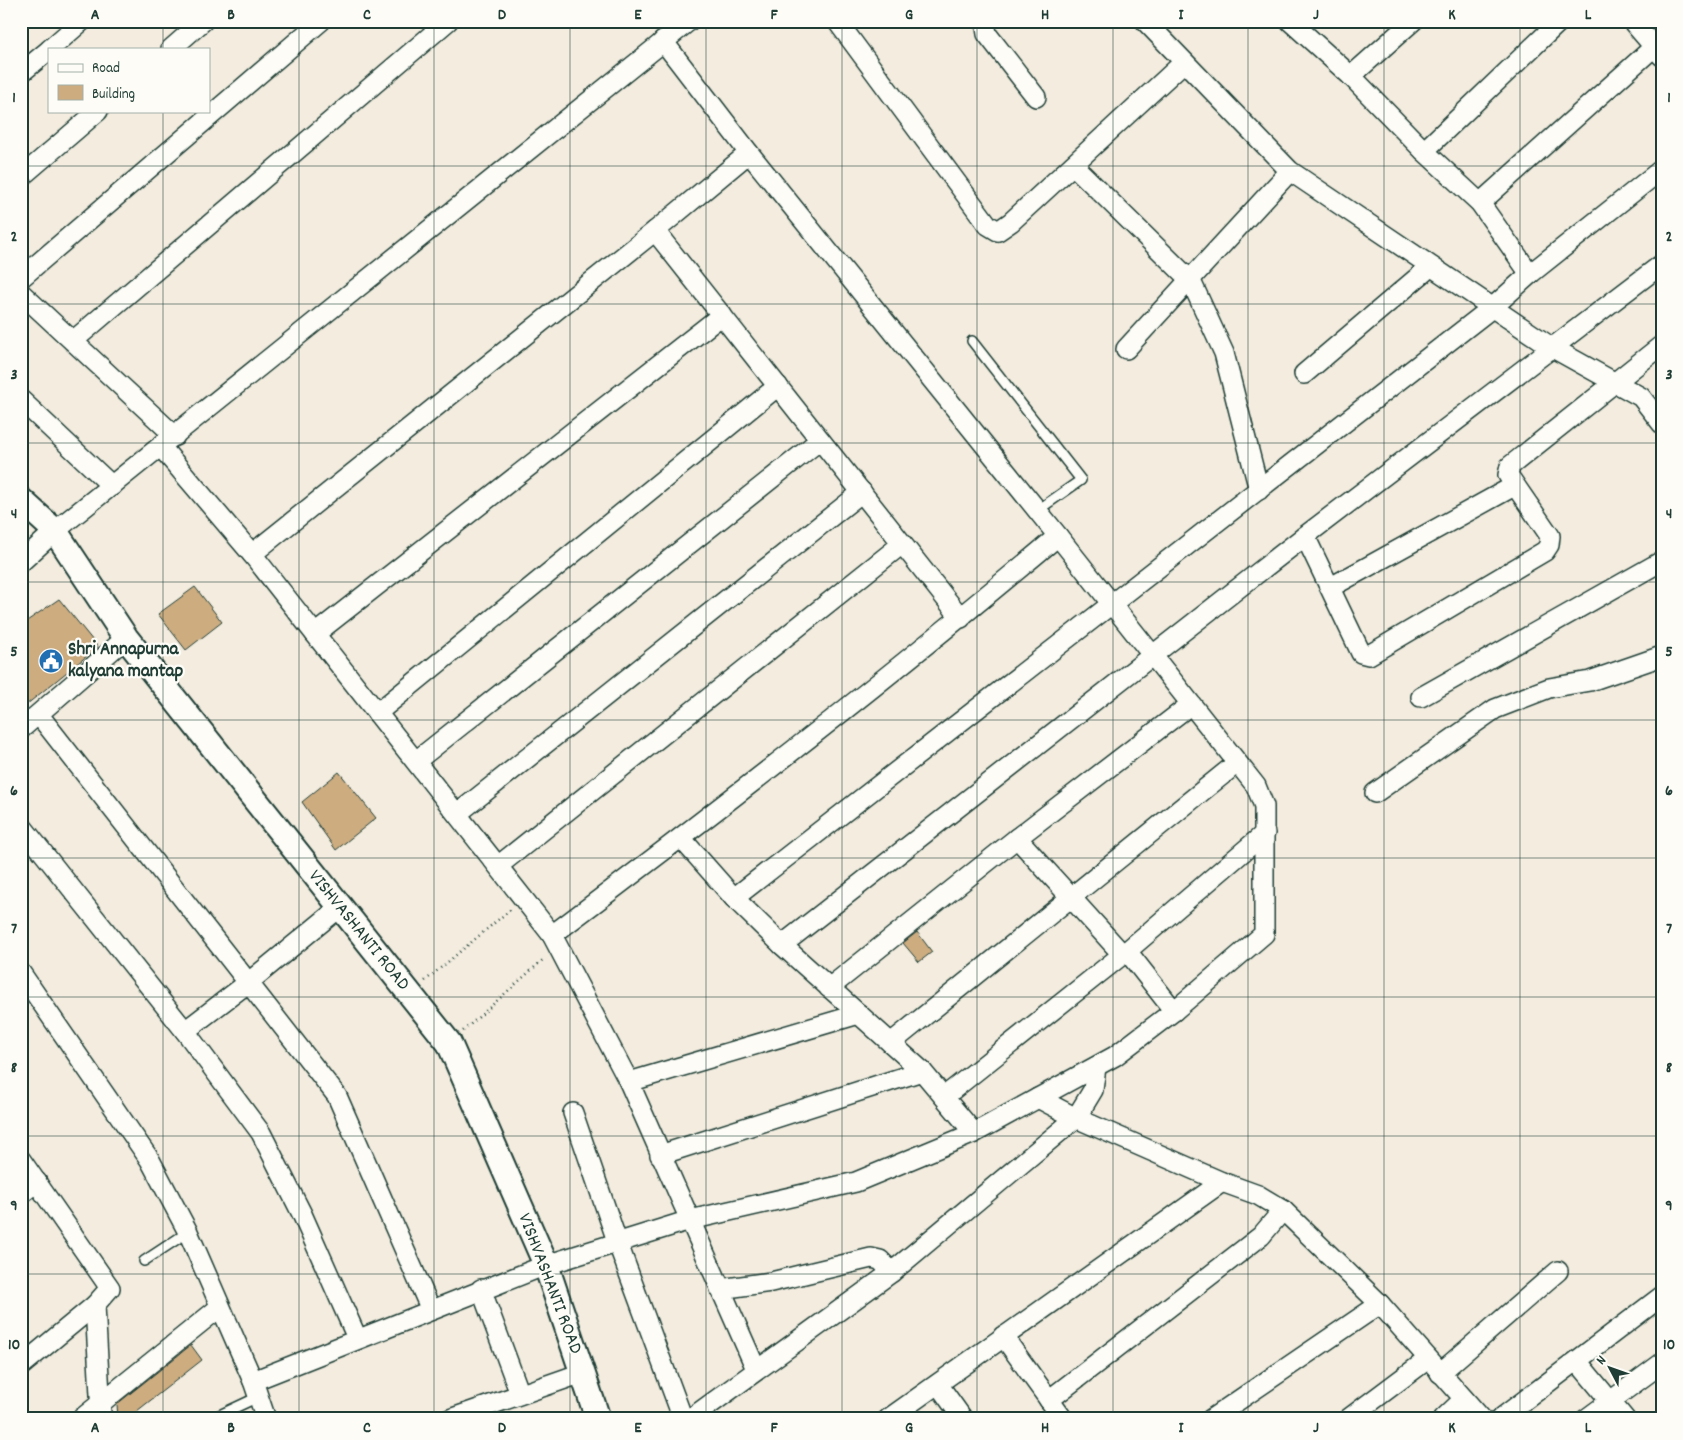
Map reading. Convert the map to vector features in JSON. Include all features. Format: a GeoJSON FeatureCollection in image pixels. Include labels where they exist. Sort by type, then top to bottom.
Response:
{"type":"FeatureCollection","features":[{"type":"Feature","properties":{"kind":"street"},"geometry":{"type":"LineString","coordinates":[[50,48],[82,21]]}},
{"type":"Feature","properties":{"kind":"street"},"geometry":{"type":"LineString","coordinates":[[172,48],[203,21]]}},
{"type":"Feature","properties":{"kind":"street"},"geometry":{"type":"LineString","coordinates":[[21,278],[321,21]]}},
{"type":"Feature","properties":{"kind":"street"},"geometry":{"type":"LineString","coordinates":[[73,341],[448,21]]}},
{"type":"Feature","properties":{"kind":"street"},"geometry":{"type":"LineString","coordinates":[[21,562],[54,531],[689,21]]}},
{"type":"Feature","properties":{"kind":"street"},"geometry":{"type":"LineString","coordinates":[[837,21],[988,226],[998,231],[1011,222],[1183,62]]}},
{"type":"Feature","properties":{"kind":"street"},"geometry":{"type":"LineString","coordinates":[[985,21],[987,34],[1036,97]]}},
{"type":"Feature","properties":{"kind":"street"},"geometry":{"type":"LineString","coordinates":[[1145,21],[1290,171],[1551,347],[1641,397],[1662,424]]}},
{"type":"Feature","properties":{"kind":"street"},"geometry":{"type":"LineString","coordinates":[[1290,21],[1351,76],[1424,151],[1480,203],[1530,274]]}},
{"type":"Feature","properties":{"kind":"street"},"geometry":{"type":"LineString","coordinates":[[1351,76],[1413,21]]}},
{"type":"Feature","properties":{"kind":"street"},"geometry":{"type":"LineString","coordinates":[[1424,151],[1560,21]]}},
{"type":"Feature","properties":{"kind":"street"},"geometry":{"type":"LineString","coordinates":[[1480,203],[1658,51],[1632,21]]}},
{"type":"Feature","properties":{"kind":"street"},"geometry":{"type":"LineString","coordinates":[[256,1389],[357,1338],[546,1265],[690,1220],[856,1182],[974,1133],[1115,1056],[1174,1011],[1264,934],[1264,806],[1256,786],[1152,657],[1038,510],[749,153],[663,42]]}},
{"type":"Feature","properties":{"kind":"street"},"geometry":{"type":"LineString","coordinates":[[21,73],[48,50]]}},
{"type":"Feature","properties":{"kind":"street"},"geometry":{"type":"LineString","coordinates":[[21,177],[97,112]]}},
{"type":"Feature","properties":{"kind":"street"},"geometry":{"type":"LineString","coordinates":[[252,554],[656,231],[749,153]]}},
{"type":"Feature","properties":{"kind":"street"},"geometry":{"type":"LineString","coordinates":[[1073,165],[1191,281],[1224,353],[1259,490]]}},
{"type":"Feature","properties":{"kind":"street"},"geometry":{"type":"LineString","coordinates":[[734,898],[1493,307],[1530,274],[1662,169]]}},
{"type":"Feature","properties":{"kind":"street"},"geometry":{"type":"LineString","coordinates":[[1126,349],[1191,281],[1290,171]]}},
{"type":"Feature","properties":{"kind":"street"},"geometry":{"type":"LineString","coordinates":[[656,231],[961,618]]}},
{"type":"Feature","properties":{"kind":"street"},"geometry":{"type":"LineString","coordinates":[[782,945],[1305,536],[1662,264]]}},
{"type":"Feature","properties":{"kind":"street"},"geometry":{"type":"LineString","coordinates":[[1304,374],[1430,267]]}},
{"type":"Feature","properties":{"kind":"street"},"geometry":{"type":"LineString","coordinates":[[21,293],[73,341],[168,441],[252,554],[416,761],[555,941],[629,1082],[756,1369]]}},
{"type":"Feature","properties":{"kind":"street"},"geometry":{"type":"LineString","coordinates":[[315,634],[722,315]]}},
{"type":"Feature","properties":{"kind":"street"},"geometry":{"type":"LineString","coordinates":[[1305,536],[1361,653],[1368,654],[1545,551],[1550,545],[1550,536],[1514,486],[1508,475],[1510,466],[1662,345]]}},
{"type":"Feature","properties":{"kind":"street"},"geometry":{"type":"LineString","coordinates":[[377,713],[778,386]]}},
{"type":"Feature","properties":{"kind":"street"},"geometry":{"type":"LineString","coordinates":[[21,400],[112,486]]}},
{"type":"Feature","properties":{"kind":"street"},"geometry":{"type":"LineString","coordinates":[[416,761],[820,440]]}},
{"type":"Feature","properties":{"kind":"street"},"geometry":{"type":"LineString","coordinates":[[1331,587],[1514,486]]}},
{"type":"Feature","properties":{"kind":"street"},"geometry":{"type":"LineString","coordinates":[[457,814],[862,492]]}},
{"type":"Feature","properties":{"kind":"street","name":"VISHVASHANTI ROAD"},"geometry":{"type":"LineString","coordinates":[[21,500],[54,531],[126,638],[448,1043],[546,1265],[598,1419]]}},
{"type":"Feature","properties":{"kind":"street"},"geometry":{"type":"LineString","coordinates":[[555,941],[681,838],[961,618],[1058,536]]}},
{"type":"Feature","properties":{"kind":"street"},"geometry":{"type":"LineString","coordinates":[[498,866],[902,544]]}},
{"type":"Feature","properties":{"kind":"street"},"geometry":{"type":"LineString","coordinates":[[1421,697],[1662,561]]}},
{"type":"Feature","properties":{"kind":"street"},"geometry":{"type":"LineString","coordinates":[[21,729],[126,638]]}},
{"type":"Feature","properties":{"kind":"street"},"geometry":{"type":"LineString","coordinates":[[1375,793],[1495,709],[1548,688],[1590,681],[1662,656]]}},
{"type":"Feature","properties":{"kind":"street"},"geometry":{"type":"LineString","coordinates":[[829,988],[1017,838],[1190,705]]}},
{"type":"Feature","properties":{"kind":"street"},"geometry":{"type":"LineString","coordinates":[[39,715],[337,1096],[430,1310]]}},
{"type":"Feature","properties":{"kind":"street"},"geometry":{"type":"LineString","coordinates":[[891,1043],[1237,763]]}},
{"type":"Feature","properties":{"kind":"street"},"geometry":{"type":"LineString","coordinates":[[21,825],[186,1031],[261,1133],[302,1214],[357,1338]]}},
{"type":"Feature","properties":{"kind":"street"},"geometry":{"type":"LineString","coordinates":[[945,1096],[1125,953],[1265,833]]}},
{"type":"Feature","properties":{"kind":"street"},"geometry":{"type":"LineString","coordinates":[[681,838],[734,898],[782,945],[922,1071],[945,1096],[974,1133]]}},
{"type":"Feature","properties":{"kind":"street"},"geometry":{"type":"LineString","coordinates":[[1017,838],[1125,953],[1174,1011]]}},
{"type":"Feature","properties":{"kind":"street"},"geometry":{"type":"LineString","coordinates":[[186,1031],[339,908]]}},
{"type":"Feature","properties":{"kind":"street"},"geometry":{"type":"LineString","coordinates":[[21,974],[150,1160],[188,1232],[256,1389],[266,1419]]}},
{"type":"Feature","properties":{"kind":"street"},"geometry":{"type":"LineString","coordinates":[[629,1082],[859,1014]]}},
{"type":"Feature","properties":{"kind":"street"},"geometry":{"type":"LineString","coordinates":[[690,1419],[756,1369],[892,1272],[1076,1118],[1093,1090],[1096,1066]]}},
{"type":"Feature","properties":{"kind":"street"},"geometry":{"type":"LineString","coordinates":[[660,1154],[922,1071]]}},
{"type":"Feature","properties":{"kind":"street"},"geometry":{"type":"LineString","coordinates":[[1038,1098],[1076,1118],[1258,1196],[1283,1210],[1380,1304],[1482,1419]]}},
{"type":"Feature","properties":{"kind":"street"},"geometry":{"type":"LineString","coordinates":[[573,1113],[618,1244],[683,1419]]}},
{"type":"Feature","properties":{"kind":"street"},"geometry":{"type":"LineString","coordinates":[[21,1160],[110,1288],[95,1305],[21,1366]]}},
{"type":"Feature","properties":{"kind":"street"},"geometry":{"type":"LineString","coordinates":[[21,1194],[37,1182]]}},
{"type":"Feature","properties":{"kind":"street"},"geometry":{"type":"LineString","coordinates":[[888,1419],[1222,1182]]}},
{"type":"Feature","properties":{"kind":"street"},"geometry":{"type":"LineString","coordinates":[[1049,1400],[1261,1236],[1283,1210]]}},
{"type":"Feature","properties":{"kind":"street"},"geometry":{"type":"LineString","coordinates":[[720,1289],[771,1282],[871,1258],[880,1260],[892,1272]]}},
{"type":"Feature","properties":{"kind":"street"},"geometry":{"type":"LineString","coordinates":[[1348,1419],[1434,1366],[1558,1272]]}},
{"type":"Feature","properties":{"kind":"street"},"geometry":{"type":"LineString","coordinates":[[482,1289],[520,1394]]}},
{"type":"Feature","properties":{"kind":"street"},"geometry":{"type":"LineString","coordinates":[[1500,1419],[1662,1296]]}},
{"type":"Feature","properties":{"kind":"street"},"geometry":{"type":"LineString","coordinates":[[1211,1419],[1380,1304]]}},
{"type":"Feature","properties":{"kind":"street"},"geometry":{"type":"LineString","coordinates":[[95,1305],[101,1411]]}},
{"type":"Feature","properties":{"kind":"street"},"geometry":{"type":"LineString","coordinates":[[81,1419],[101,1411],[220,1307]]}},
{"type":"Feature","properties":{"kind":"street"},"geometry":{"type":"LineString","coordinates":[[1003,1336],[1063,1419]]}},
{"type":"Feature","properties":{"kind":"street"},"geometry":{"type":"LineString","coordinates":[[1577,1361],[1625,1419]]}},
{"type":"Feature","properties":{"kind":"street"},"geometry":{"type":"LineString","coordinates":[[1586,1419],[1662,1363]]}},
{"type":"Feature","properties":{"kind":"street"},"geometry":{"type":"LineString","coordinates":[[450,1419],[582,1373]]}},
{"type":"Feature","properties":{"kind":"street"},"geometry":{"type":"LineString","coordinates":[[938,1384],[963,1419]]}},
{"type":"Feature","properties":{"kind":"street"},"geometry":{"type":"LineString","coordinates":[[1443,1419],[1464,1399]]}},
{"type":"Feature","properties":{"kind":"lane"},"geometry":{"type":"LineString","coordinates":[[972,341],[1081,480],[1038,510]]}},
{"type":"Feature","properties":{"kind":"lane"},"geometry":{"type":"LineString","coordinates":[[144,1261],[188,1232]]}},
{"type":"Feature","properties":{"kind":"lane"},"geometry":{"type":"LineString","coordinates":[[211,1419],[256,1389]]}},
{"type":"Feature","properties":{"kind":"path"},"geometry":{"type":"LineString","coordinates":[[409,994],[524,899]]}},
{"type":"Feature","properties":{"kind":"path"},"geometry":{"type":"LineString","coordinates":[[448,1043],[555,941]]}},
{"type":"Feature","properties":{"kind":"building"},"geometry":{"type":"Polygon","coordinates":[[[195,587],[222,622],[186,650],[158,614],[195,587]]]}},
{"type":"Feature","properties":{"kind":"building","name":"Shri Annapurna kalyana mantap"},"geometry":{"type":"Polygon","coordinates":[[[59,599],[98,647],[21,709],[21,625],[59,599]]]}},
{"type":"Feature","properties":{"kind":"building"},"geometry":{"type":"Polygon","coordinates":[[[339,772],[376,818],[336,850],[302,802],[339,772]]]}},
{"type":"Feature","properties":{"kind":"building"},"geometry":{"type":"Polygon","coordinates":[[[917,932],[932,952],[919,962],[903,943],[917,932]]]}},
{"type":"Feature","properties":{"kind":"building"},"geometry":{"type":"Polygon","coordinates":[[[191,1345],[202,1360],[137,1411],[138,1419],[118,1419],[117,1404],[191,1345]]]}},
{"type":"Feature","properties":{"kind":"place","name":"Shri Annapurna kalyana mantap"},"geometry":{"type":"Point","coordinates":[51,661]}}]}
